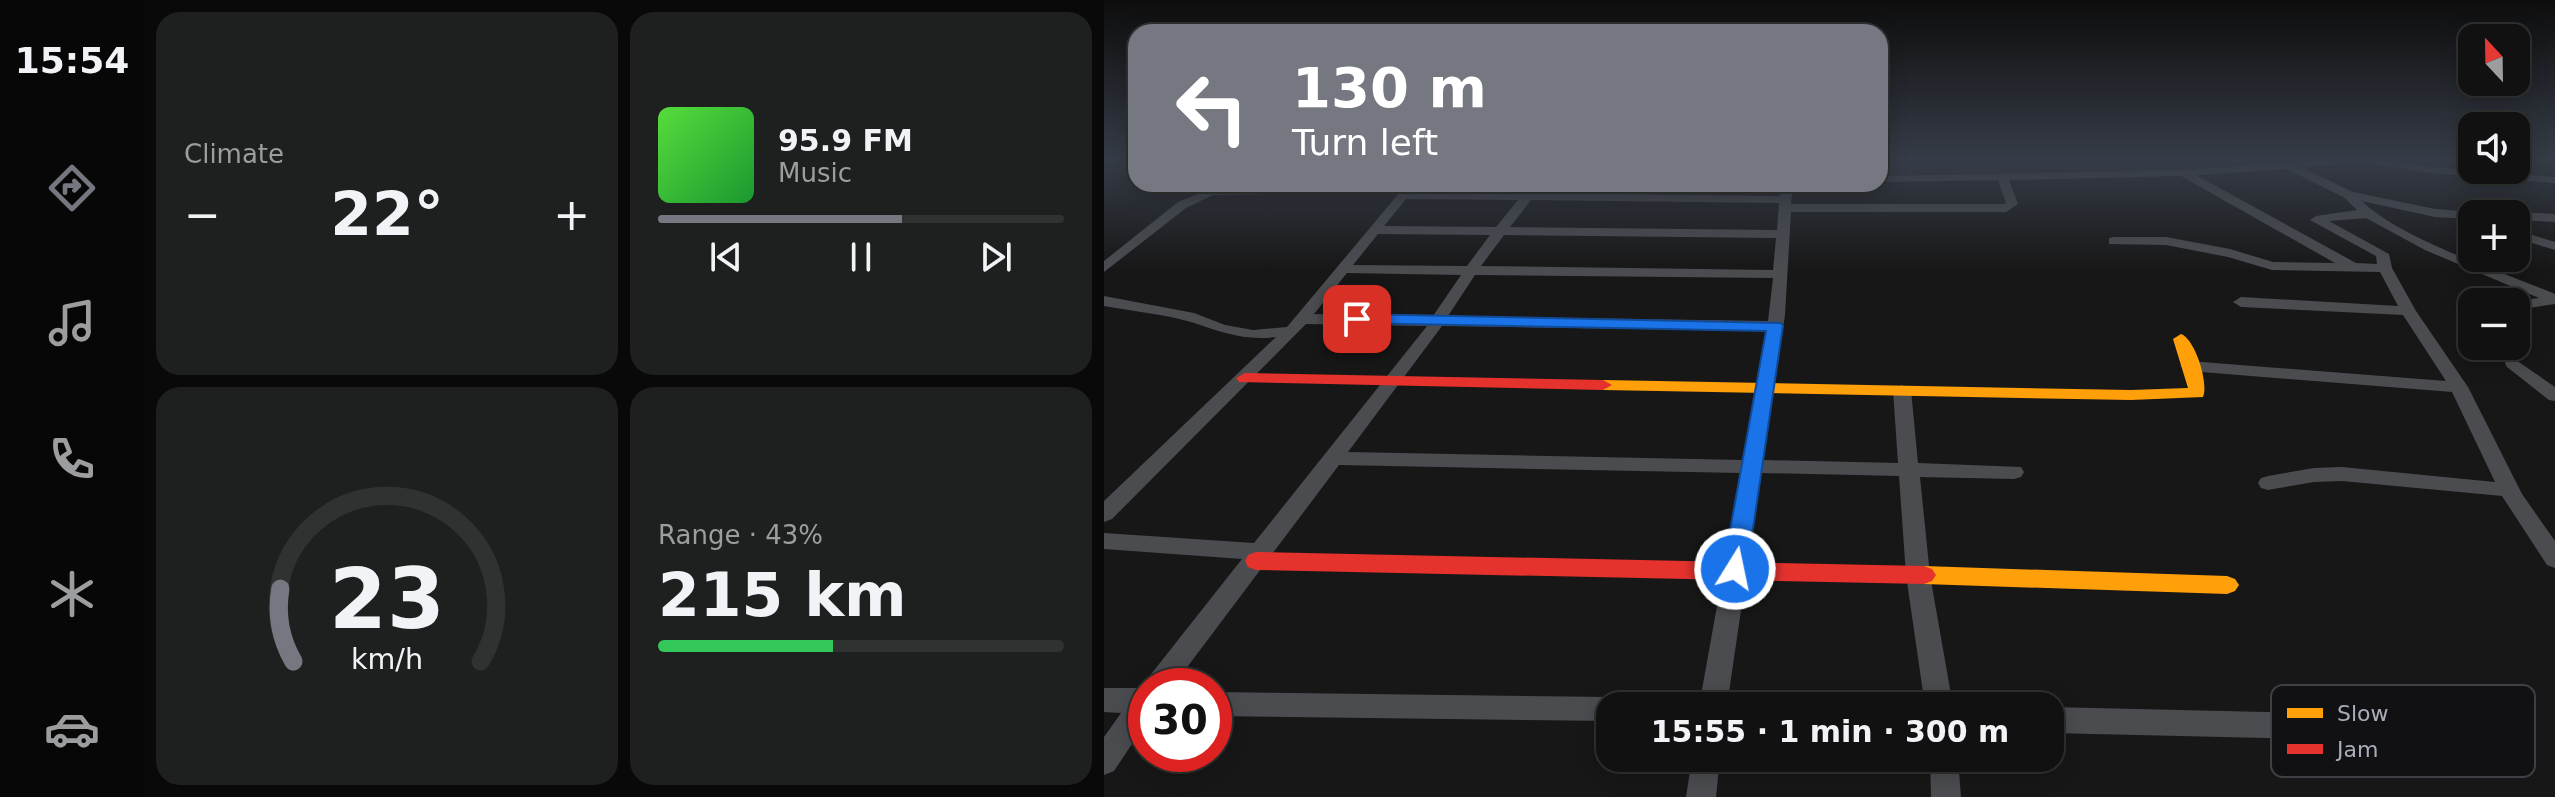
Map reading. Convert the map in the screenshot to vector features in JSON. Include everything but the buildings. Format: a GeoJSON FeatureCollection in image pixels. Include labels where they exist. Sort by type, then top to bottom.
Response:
{"type":"FeatureCollection","features":[{"type":"Feature","properties":{"kind":"street"},"geometry":{"type":"LineString","coordinates":[[1104,268],[1199,196]]}},
{"type":"Feature","properties":{"kind":"street"},"geometry":{"type":"LineString","coordinates":[[1104,514],[1297,325],[1402,196]]}},
{"type":"Feature","properties":{"kind":"street"},"geometry":{"type":"LineString","coordinates":[[1171,668],[1439,319],[1471,270],[1528,196]]}},
{"type":"Feature","properties":{"kind":"street"},"geometry":{"type":"LineString","coordinates":[[1752,196],[2006,208],[2012,204],[2009,196]]}},
{"type":"Feature","properties":{"kind":"street"},"geometry":{"type":"LineString","coordinates":[[2225,196],[2352,267]]}},
{"type":"Feature","properties":{"kind":"street"},"geometry":{"type":"LineString","coordinates":[[2350,196],[2368,214],[2430,247],[2555,300]]}},
{"type":"Feature","properties":{"kind":"street"},"geometry":{"type":"LineString","coordinates":[[2355,196],[2435,213],[2458,214]]}},
{"type":"Feature","properties":{"kind":"street"},"geometry":{"type":"LineString","coordinates":[[1715,692],[1775,326],[1786,197]]}},
{"type":"Feature","properties":{"kind":"street"},"geometry":{"type":"LineString","coordinates":[[2368,214],[2316,220],[2382,254],[2385,268],[2408,311],[2459,387],[2509,490],[2555,559]]}},
{"type":"Feature","properties":{"kind":"street"},"geometry":{"type":"LineString","coordinates":[[2530,217],[2555,218]]}},
{"type":"Feature","properties":{"kind":"street"},"geometry":{"type":"LineString","coordinates":[[1375,230],[1784,234]]}},
{"type":"Feature","properties":{"kind":"street"},"geometry":{"type":"LineString","coordinates":[[2530,238],[2555,246]]}},
{"type":"Feature","properties":{"kind":"street"},"geometry":{"type":"LineString","coordinates":[[2114,241],[2166,241],[2230,253],[2272,266],[2385,268]]}},
{"type":"Feature","properties":{"kind":"street"},"geometry":{"type":"LineString","coordinates":[[1343,269],[1780,274]]}},
{"type":"Feature","properties":{"kind":"street"},"geometry":{"type":"LineString","coordinates":[[2530,303],[2555,300]]}},
{"type":"Feature","properties":{"kind":"street"},"geometry":{"type":"LineString","coordinates":[[1104,301],[1194,318],[1221,329],[1253,335],[1297,325],[1439,319],[1775,326]]}},
{"type":"Feature","properties":{"kind":"street"},"geometry":{"type":"LineString","coordinates":[[2241,302],[2408,311]]}},
{"type":"Feature","properties":{"kind":"street"},"geometry":{"type":"LineString","coordinates":[[1245,378],[2131,395],[2197,393],[2197,382],[2181,339]]}},
{"type":"Feature","properties":{"kind":"street"},"geometry":{"type":"LineString","coordinates":[[2513,363],[2555,396]]}},
{"type":"Feature","properties":{"kind":"street"},"geometry":{"type":"LineString","coordinates":[[2189,366],[2459,387]]}},
{"type":"Feature","properties":{"kind":"street"},"geometry":{"type":"LineString","coordinates":[[1902,390],[1918,575],[1937,692]]}},
{"type":"Feature","properties":{"kind":"street"},"geometry":{"type":"LineString","coordinates":[[1332,458],[2014,472]]}},
{"type":"Feature","properties":{"kind":"street"},"geometry":{"type":"LineString","coordinates":[[2268,483],[2342,474],[2509,490]]}},
{"type":"Feature","properties":{"kind":"street"},"geometry":{"type":"LineString","coordinates":[[1104,541],[1259,556],[2227,585]]}},
{"type":"Feature","properties":{"kind":"street"},"geometry":{"type":"LineString","coordinates":[[1104,700],[1128,699]]}},
{"type":"Feature","properties":{"kind":"street"},"geometry":{"type":"LineString","coordinates":[[1232,704],[1596,709]]}},
{"type":"Feature","properties":{"kind":"street"},"geometry":{"type":"LineString","coordinates":[[2064,720],[2271,725]]}},
{"type":"Feature","properties":{"kind":"street"},"geometry":{"type":"LineString","coordinates":[[1104,761],[1128,727]]}},
{"type":"Feature","properties":{"kind":"street"},"geometry":{"type":"LineString","coordinates":[[1701,797],[1704,772]]}},
{"type":"Feature","properties":{"kind":"street"},"geometry":{"type":"LineString","coordinates":[[1945,772],[1946,797]]}},
{"type":"Feature","properties":{"kind":"traffic: slow"},"geometry":{"type":"LineString","coordinates":[[1603,385],[2131,395],[2197,393],[2197,382],[2181,339]]}},
{"type":"Feature","properties":{"kind":"traffic: slow"},"geometry":{"type":"LineString","coordinates":[[1924,575],[2227,585]]}},
{"type":"Feature","properties":{"kind":"traffic: jam"},"geometry":{"type":"LineString","coordinates":[[1245,378],[1603,385]]}},
{"type":"Feature","properties":{"kind":"traffic: jam"},"geometry":{"type":"LineString","coordinates":[[1256,561],[1924,575]]}},
{"type":"Feature","properties":{"kind":"route"},"geometry":{"type":"LineString","coordinates":[[1357,319],[1775,326],[1735,569]]}}]}
